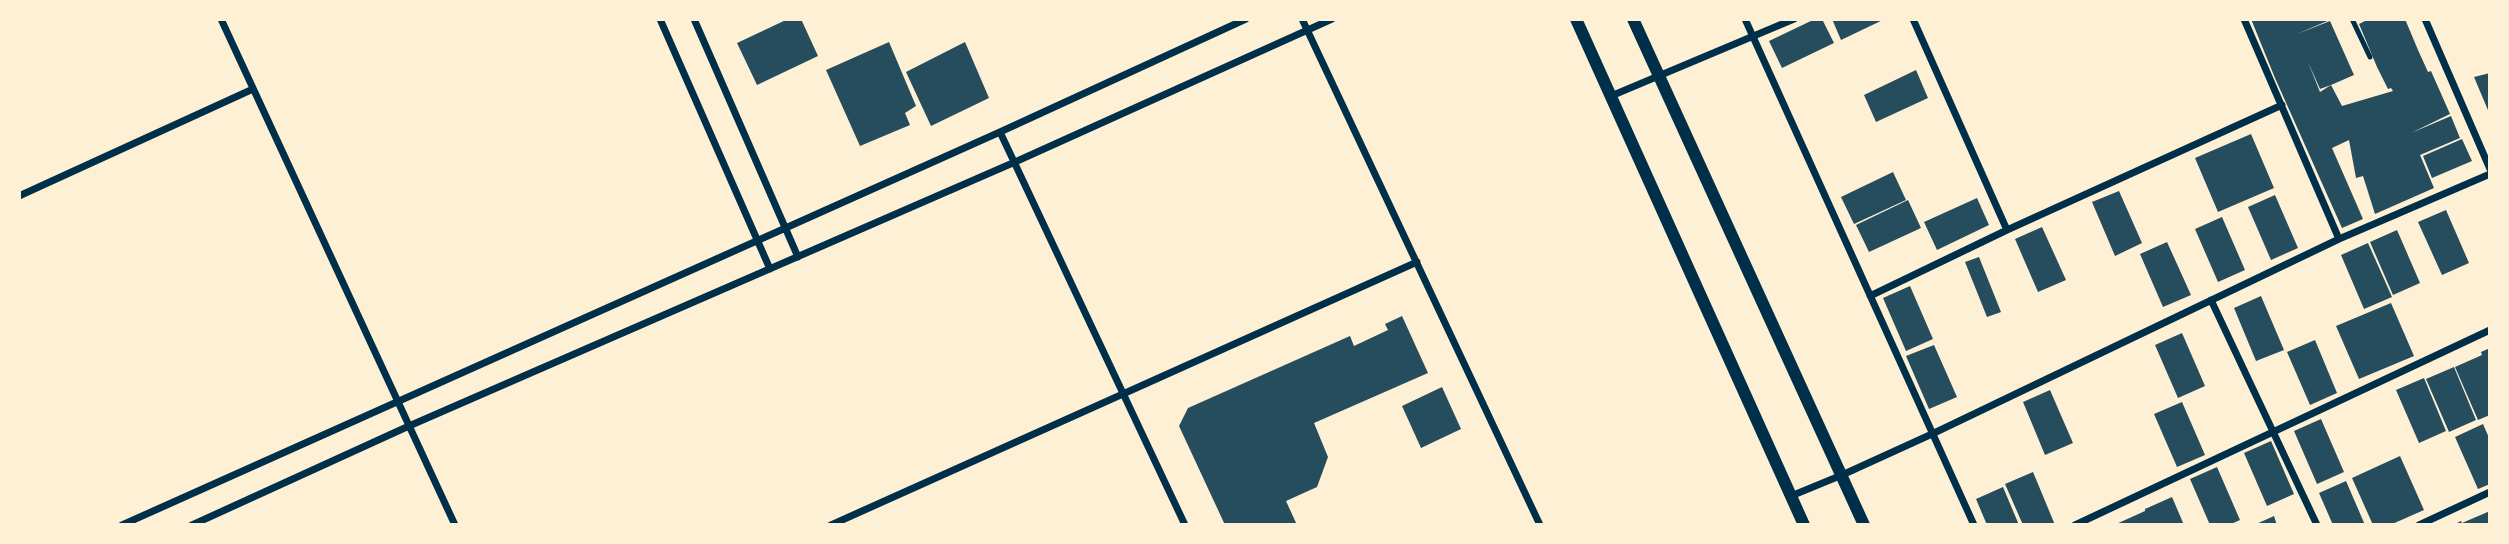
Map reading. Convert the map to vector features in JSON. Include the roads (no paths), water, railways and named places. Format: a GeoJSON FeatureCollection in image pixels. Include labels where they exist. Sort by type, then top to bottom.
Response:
{"type":"FeatureCollection","features":[{"type":"Feature","properties":{"kind":"street"},"geometry":{"type":"LineString","coordinates":[[221,19],[455,525]]}},
{"type":"Feature","properties":{"kind":"street"},"geometry":{"type":"LineString","coordinates":[[660,19],[770,269]]}},
{"type":"Feature","properties":{"kind":"street"},"geometry":{"type":"LineString","coordinates":[[694,19],[798,257]]}},
{"type":"Feature","properties":{"kind":"street"},"geometry":{"type":"LineString","coordinates":[[122,525],[1246,19]]}},
{"type":"Feature","properties":{"kind":"street"},"geometry":{"type":"LineString","coordinates":[[1302,19],[1540,525]]}},
{"type":"Feature","properties":{"kind":"street"},"geometry":{"type":"LineString","coordinates":[[192,525],[409,426],[1015,162],[1332,19]]}},
{"type":"Feature","properties":{"kind":"street"},"geometry":{"type":"LineString","coordinates":[[1576,19],[1804,525]]}},
{"type":"Feature","properties":{"kind":"street"},"geometry":{"type":"LineString","coordinates":[[1633,19],[1864,525]]}},
{"type":"Feature","properties":{"kind":"street"},"geometry":{"type":"LineString","coordinates":[[1745,19],[1974,525]]}},
{"type":"Feature","properties":{"kind":"street"},"geometry":{"type":"LineString","coordinates":[[1611,96],[1794,19]]}},
{"type":"Feature","properties":{"kind":"street"},"geometry":{"type":"LineString","coordinates":[[1913,19],[2007,230]]}},
{"type":"Feature","properties":{"kind":"street"},"geometry":{"type":"LineString","coordinates":[[2244,19],[2339,239]]}},
{"type":"Feature","properties":{"kind":"street"},"geometry":{"type":"LineString","coordinates":[[1791,496],[1932,433],[2339,239],[2490,172],[2425,19]]}},
{"type":"Feature","properties":{"kind":"street"},"geometry":{"type":"LineString","coordinates":[[19,196],[253,89]]}},
{"type":"Feature","properties":{"kind":"street"},"geometry":{"type":"LineString","coordinates":[[1870,296],[2007,230],[2281,106]]}},
{"type":"Feature","properties":{"kind":"street"},"geometry":{"type":"LineString","coordinates":[[1000,132],[1185,525]]}},
{"type":"Feature","properties":{"kind":"street"},"geometry":{"type":"LineString","coordinates":[[831,525],[1417,262]]}},
{"type":"Feature","properties":{"kind":"street"},"geometry":{"type":"LineString","coordinates":[[2211,300],[2317,525]]}},
{"type":"Feature","properties":{"kind":"street"},"geometry":{"type":"LineString","coordinates":[[2075,525],[2490,330]]}},
{"type":"Feature","properties":{"kind":"street"},"geometry":{"type":"LineString","coordinates":[[2419,525],[2490,492]]}},
{"type":"Feature","properties":{"kind":"lane"},"geometry":{"type":"LineString","coordinates":[[2353,19],[2370,57]]}}]}
